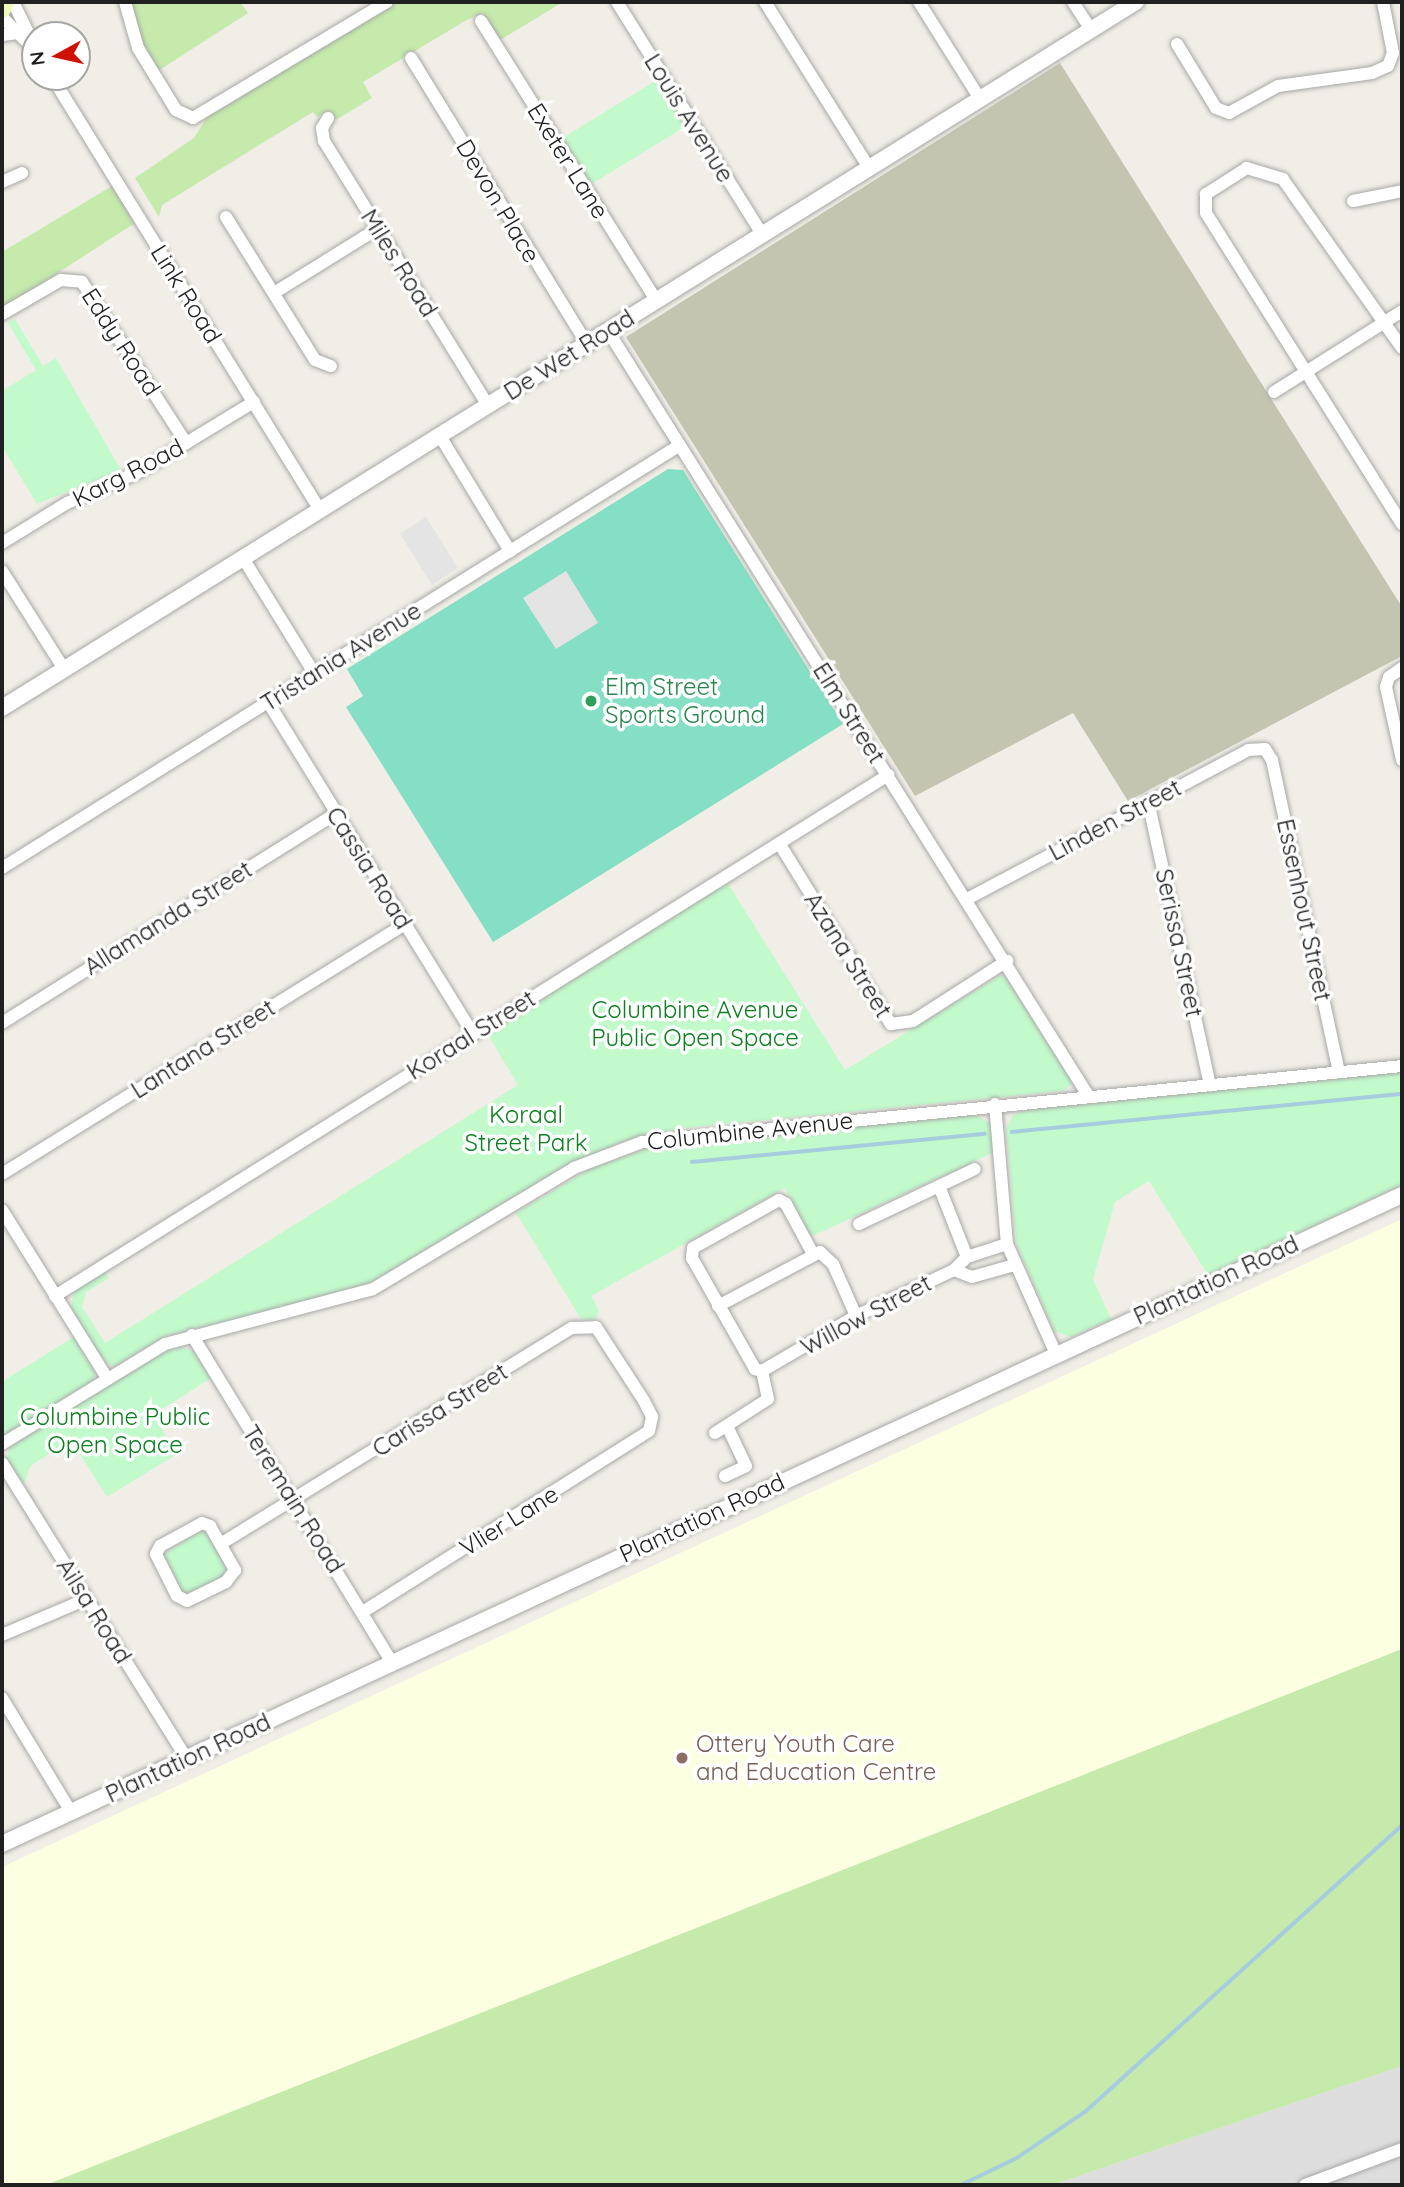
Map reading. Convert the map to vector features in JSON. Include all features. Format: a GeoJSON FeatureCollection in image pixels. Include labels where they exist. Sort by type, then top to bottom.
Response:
{"type":"FeatureCollection","features":[{"type":"Feature","properties":{"kind":"main road"},"geometry":{"type":"LineString","coordinates":[[2,9],[5,2]]}},
{"type":"Feature","properties":{"kind":"street"},"geometry":{"type":"LineString","coordinates":[[13,2],[22,21]]}},
{"type":"Feature","properties":{"kind":"street"},"geometry":{"type":"LineString","coordinates":[[125,2],[138,48],[176,110],[188,118],[206,114],[387,2]]}},
{"type":"Feature","properties":{"kind":"street","name":"Louis Avenue"},"geometry":{"type":"LineString","coordinates":[[617,2],[762,234]]}},
{"type":"Feature","properties":{"kind":"street"},"geometry":{"type":"LineString","coordinates":[[765,2],[869,168]]}},
{"type":"Feature","properties":{"kind":"street"},"geometry":{"type":"LineString","coordinates":[[919,2],[980,99]]}},
{"type":"Feature","properties":{"kind":"street"},"geometry":{"type":"LineString","coordinates":[[1073,2],[1091,30]]}},
{"type":"Feature","properties":{"kind":"street","name":"De Wet Road"},"geometry":{"type":"LineString","coordinates":[[2,708],[1136,2]]}},
{"type":"Feature","properties":{"kind":"street"},"geometry":{"type":"LineString","coordinates":[[1177,44],[1219,111],[1233,111],[1261,94],[1292,82],[1373,73],[1388,66],[1393,53],[1383,2]]}},
{"type":"Feature","properties":{"kind":"street"},"geometry":{"type":"LineString","coordinates":[[2,17],[21,36]]}},
{"type":"Feature","properties":{"kind":"street","name":"Exeter Lane"},"geometry":{"type":"LineString","coordinates":[[481,21],[656,300]]}},
{"type":"Feature","properties":{"kind":"street"},"geometry":{"type":"LineString","coordinates":[[2,35],[18,33]]}},
{"type":"Feature","properties":{"kind":"street","name":"Devon Place"},"geometry":{"type":"LineString","coordinates":[[411,58],[587,344]]}},
{"type":"Feature","properties":{"kind":"street","name":"Link Road"},"geometry":{"type":"LineString","coordinates":[[61,91],[320,510]]}},
{"type":"Feature","properties":{"kind":"street","name":"Miles Road"},"geometry":{"type":"LineString","coordinates":[[328,118],[322,128],[324,141],[488,406]]}},
{"type":"Feature","properties":{"kind":"street"},"geometry":{"type":"LineString","coordinates":[[1402,348],[1385,320],[1283,179],[1252,168],[1237,173],[1206,194],[1203,208],[1402,524]]}},
{"type":"Feature","properties":{"kind":"street"},"geometry":{"type":"LineString","coordinates":[[2,182],[22,173]]}},
{"type":"Feature","properties":{"kind":"street"},"geometry":{"type":"LineString","coordinates":[[1353,201],[1402,191]]}},
{"type":"Feature","properties":{"kind":"street"},"geometry":{"type":"LineString","coordinates":[[226,217],[315,360],[331,366]]}},
{"type":"Feature","properties":{"kind":"street"},"geometry":{"type":"LineString","coordinates":[[274,293],[377,229]]}},
{"type":"Feature","properties":{"kind":"street","name":"Eddy Road"},"geometry":{"type":"LineString","coordinates":[[2,314],[61,280],[82,282],[186,443]]}},
{"type":"Feature","properties":{"kind":"street"},"geometry":{"type":"LineString","coordinates":[[1273,392],[1402,311]]}},
{"type":"Feature","properties":{"kind":"street","name":"Elm Street"},"geometry":{"type":"LineString","coordinates":[[608,331],[1007,961],[1089,1097]]}},
{"type":"Feature","properties":{"kind":"street","name":"Karg Road"},"geometry":{"type":"LineString","coordinates":[[2,543],[67,503],[121,481],[254,402]]}},
{"type":"Feature","properties":{"kind":"street"},"geometry":{"type":"LineString","coordinates":[[440,436],[510,551]]}},
{"type":"Feature","properties":{"kind":"street","name":"Tristania Avenue"},"geometry":{"type":"LineString","coordinates":[[2,868],[680,444]]}},
{"type":"Feature","properties":{"kind":"street"},"geometry":{"type":"LineString","coordinates":[[243,558],[314,673]]}},
{"type":"Feature","properties":{"kind":"street"},"geometry":{"type":"LineString","coordinates":[[2,571],[64,669]]}},
{"type":"Feature","properties":{"kind":"street"},"geometry":{"type":"LineString","coordinates":[[1402,668],[1389,677],[1387,687],[1402,760]]}},
{"type":"Feature","properties":{"kind":"street","name":"Cassia Road"},"geometry":{"type":"LineString","coordinates":[[268,702],[473,1034]]}},
{"type":"Feature","properties":{"kind":"street","name":"Linden Street"},"geometry":{"type":"LineString","coordinates":[[967,899],[1148,801],[1251,749],[1265,749]]}},
{"type":"Feature","properties":{"kind":"street","name":"Essenhout Street"},"geometry":{"type":"LineString","coordinates":[[1265,749],[1272,760],[1339,1072]]}},
{"type":"Feature","properties":{"kind":"street","name":"Koraal Street"},"geometry":{"type":"LineString","coordinates":[[55,1296],[888,775]]}},
{"type":"Feature","properties":{"kind":"street","name":"Serissa Street"},"geometry":{"type":"LineString","coordinates":[[1148,801],[1210,1085]]}},
{"type":"Feature","properties":{"kind":"street","name":"Allamanda Street"},"geometry":{"type":"LineString","coordinates":[[2,1023],[335,814]]}},
{"type":"Feature","properties":{"kind":"street","name":"Azana Street"},"geometry":{"type":"LineString","coordinates":[[779,843],[891,1024],[913,1021],[1007,961]]}},
{"type":"Feature","properties":{"kind":"street","name":"Lantana Street"},"geometry":{"type":"LineString","coordinates":[[2,1174],[405,924]]}},
{"type":"Feature","properties":{"kind":"street","name":"Columbine Avenue"},"geometry":{"type":"LineString","coordinates":[[2,1444],[165,1344],[192,1335],[307,1310],[373,1289],[574,1168],[619,1148],[676,1136],[1402,1066]]}},
{"type":"Feature","properties":{"kind":"street"},"geometry":{"type":"LineString","coordinates":[[995,1104],[1007,1244],[1014,1265],[1056,1354]]}},
{"type":"Feature","properties":{"kind":"street"},"geometry":{"type":"LineString","coordinates":[[859,1224],[975,1169]]}},
{"type":"Feature","properties":{"kind":"street"},"geometry":{"type":"LineString","coordinates":[[939,1186],[967,1257]]}},
{"type":"Feature","properties":{"kind":"street","name":"Plantation Road"},"geometry":{"type":"LineString","coordinates":[[2,1844],[1402,1195]]}},
{"type":"Feature","properties":{"kind":"street"},"geometry":{"type":"LineString","coordinates":[[715,1433],[768,1399],[762,1371],[751,1366],[691,1252],[754,1211],[772,1202],[784,1202],[813,1254]]}},
{"type":"Feature","properties":{"kind":"street"},"geometry":{"type":"LineString","coordinates":[[2,1210],[107,1378]]}},
{"type":"Feature","properties":{"kind":"street","name":"Willow Street"},"geometry":{"type":"LineString","coordinates":[[762,1371],[856,1316],[954,1270],[967,1257],[1007,1244]]}},
{"type":"Feature","properties":{"kind":"street"},"geometry":{"type":"LineString","coordinates":[[719,1306],[813,1254],[828,1256],[856,1316]]}},
{"type":"Feature","properties":{"kind":"street","name":"Willow Street"},"geometry":{"type":"LineString","coordinates":[[954,1270],[972,1277],[1014,1265]]}},
{"type":"Feature","properties":{"kind":"street","name":"Vlier Lane"},"geometry":{"type":"LineString","coordinates":[[363,1612],[644,1437],[652,1426],[644,1401],[601,1331],[587,1324]]}},
{"type":"Feature","properties":{"kind":"street","name":"Carissa Street"},"geometry":{"type":"LineString","coordinates":[[222,1543],[294,1502],[559,1335],[587,1324]]}},
{"type":"Feature","properties":{"kind":"street","name":"Teremain Road"},"geometry":{"type":"LineString","coordinates":[[192,1335],[393,1664]]}},
{"type":"Feature","properties":{"kind":"street"},"geometry":{"type":"LineString","coordinates":[[725,1476],[746,1466],[727,1426]]}},
{"type":"Feature","properties":{"kind":"street","name":"Ailsa Road"},"geometry":{"type":"LineString","coordinates":[[3,1468],[187,1759]]}},
{"type":"Feature","properties":{"kind":"street"},"geometry":{"type":"LineString","coordinates":[[202,1523],[210,1526],[222,1543],[234,1564],[234,1574],[196,1600],[180,1598],[156,1561],[157,1550],[202,1523]]}},
{"type":"Feature","properties":{"kind":"street"},"geometry":{"type":"LineString","coordinates":[[2,1635],[87,1599]]}},
{"type":"Feature","properties":{"kind":"street"},"geometry":{"type":"LineString","coordinates":[[2,1698],[71,1812]]}},
{"type":"Feature","properties":{"kind":"street"},"geometry":{"type":"LineString","coordinates":[[1305,2185],[1402,2149]]}},
{"type":"Feature","properties":{"kind":"shaded area"},"geometry":{"type":"Polygon","coordinates":[[[1060,63],[1402,607],[1402,656],[1128,801],[1073,713],[915,796],[626,337],[1060,63]]]}},
{"type":"Feature","properties":{"kind":"shaded area"},"geometry":{"type":"Polygon","coordinates":[[[426,517],[458,568],[432,585],[400,534],[426,517]]]}},
{"type":"Feature","properties":{"kind":"shaded area"},"geometry":{"type":"Polygon","coordinates":[[[566,571],[598,623],[556,649],[523,598],[566,571]]]}},
{"type":"Feature","properties":{"kind":"shaded area","name":"Ottery Youth Care and Education Centre"},"geometry":{"type":"Polygon","coordinates":[[[1402,1219],[1402,1649],[46,2185],[2,2185],[2,1867],[1402,1219]]]}},
{"type":"Feature","properties":{"kind":"shaded area"},"geometry":{"type":"Polygon","coordinates":[[[1402,2066],[1402,2185],[1052,2185],[1402,2066]]]}},
{"type":"Feature","properties":{"kind":"green space"},"geometry":{"type":"Polygon","coordinates":[[[132,2],[240,2],[248,13],[158,71],[142,43],[132,2]]]}},
{"type":"Feature","properties":{"kind":"green space"},"geometry":{"type":"Polygon","coordinates":[[[393,2],[563,2],[500,40],[483,13],[465,21],[363,82],[372,98],[336,120],[327,111],[317,117],[313,112],[162,205],[159,217],[135,178],[194,138],[207,117],[393,2]]]}},
{"type":"Feature","properties":{"kind":"green space"},"geometry":{"type":"Polygon","coordinates":[[[660,78],[688,125],[590,185],[561,139],[660,78]]]}},
{"type":"Feature","properties":{"kind":"green space"},"geometry":{"type":"Polygon","coordinates":[[[112,186],[135,223],[2,309],[2,252],[112,186]]]}},
{"type":"Feature","properties":{"kind":"green space"},"geometry":{"type":"Polygon","coordinates":[[[15,319],[43,366],[56,358],[121,470],[37,504],[2,446],[2,391],[36,370],[8,323],[15,319]]]}},
{"type":"Feature","properties":{"kind":"green space","name":"Elm Street Sports Ground"},"geometry":{"type":"Polygon","coordinates":[[[668,469],[683,470],[843,724],[493,942],[346,707],[363,696],[347,669],[668,469]]]}},
{"type":"Feature","properties":{"kind":"green space","name":"Columbine Avenue Public Open Space"},"geometry":{"type":"Polygon","coordinates":[[[727,882],[845,1070],[1001,975],[1009,979],[1071,1078],[1071,1085],[1063,1091],[684,1128],[626,1140],[565,1166],[371,1283],[285,1309],[166,1335],[114,1367],[103,1361],[71,1309],[74,1291],[105,1271],[109,1278],[86,1292],[82,1307],[105,1343],[518,1085],[486,1032],[727,882]]]}},
{"type":"Feature","properties":{"kind":"green space"},"geometry":{"type":"Polygon","coordinates":[[[1402,1072],[1402,1185],[1208,1275],[1149,1181],[1115,1202],[1093,1279],[1111,1319],[1071,1337],[1054,1331],[1016,1242],[1006,1129],[1012,1116],[1026,1109],[1402,1072]]]}},
{"type":"Feature","properties":{"kind":"green space"},"geometry":{"type":"Polygon","coordinates":[[[973,1114],[990,1123],[995,1152],[810,1237],[785,1188],[591,1296],[599,1310],[595,1320],[581,1319],[516,1213],[591,1168],[649,1148],[973,1114]]]}},
{"type":"Feature","properties":{"kind":"green space"},"geometry":{"type":"Polygon","coordinates":[[[75,1336],[95,1369],[94,1380],[2,1437],[2,1382],[75,1336]]]}},
{"type":"Feature","properties":{"kind":"green space","name":"Columbine Public Open Space"},"geometry":{"type":"Polygon","coordinates":[[[181,1347],[194,1351],[211,1378],[153,1415],[177,1454],[107,1497],[71,1440],[30,1466],[23,1486],[7,1459],[10,1446],[158,1354],[181,1347]]]}},
{"type":"Feature","properties":{"kind":"green space"},"geometry":{"type":"Polygon","coordinates":[[[204,1528],[229,1562],[229,1574],[192,1597],[181,1592],[162,1555],[204,1528]]]}},
{"type":"Feature","properties":{"kind":"green space"},"geometry":{"type":"Polygon","coordinates":[[[1402,1649],[1402,2066],[1052,2185],[46,2185],[1402,1649]]]}},
{"type":"Feature","properties":{"kind":"waterway"},"geometry":{"type":"LineString","coordinates":[[1012,1132],[1402,1094]]}},
{"type":"Feature","properties":{"kind":"waterway"},"geometry":{"type":"LineString","coordinates":[[692,1162],[985,1134]]}},
{"type":"Feature","properties":{"kind":"waterway"},"geometry":{"type":"LineString","coordinates":[[961,2185],[1017,2158],[1085,2112],[1402,1826]]}},
{"type":"Feature","properties":{"kind":"place","name":"Elm Street Sports Ground"},"geometry":{"type":"Point","coordinates":[591,701]}},
{"type":"Feature","properties":{"kind":"place","name":"Ottery Youth Care and Education Centre"},"geometry":{"type":"Point","coordinates":[682,1758]}},
{"type":"Feature","properties":{"kind":"park label","name":"Koraal Street Park"},"geometry":{"type":"Point","coordinates":[526,1129]}}]}
